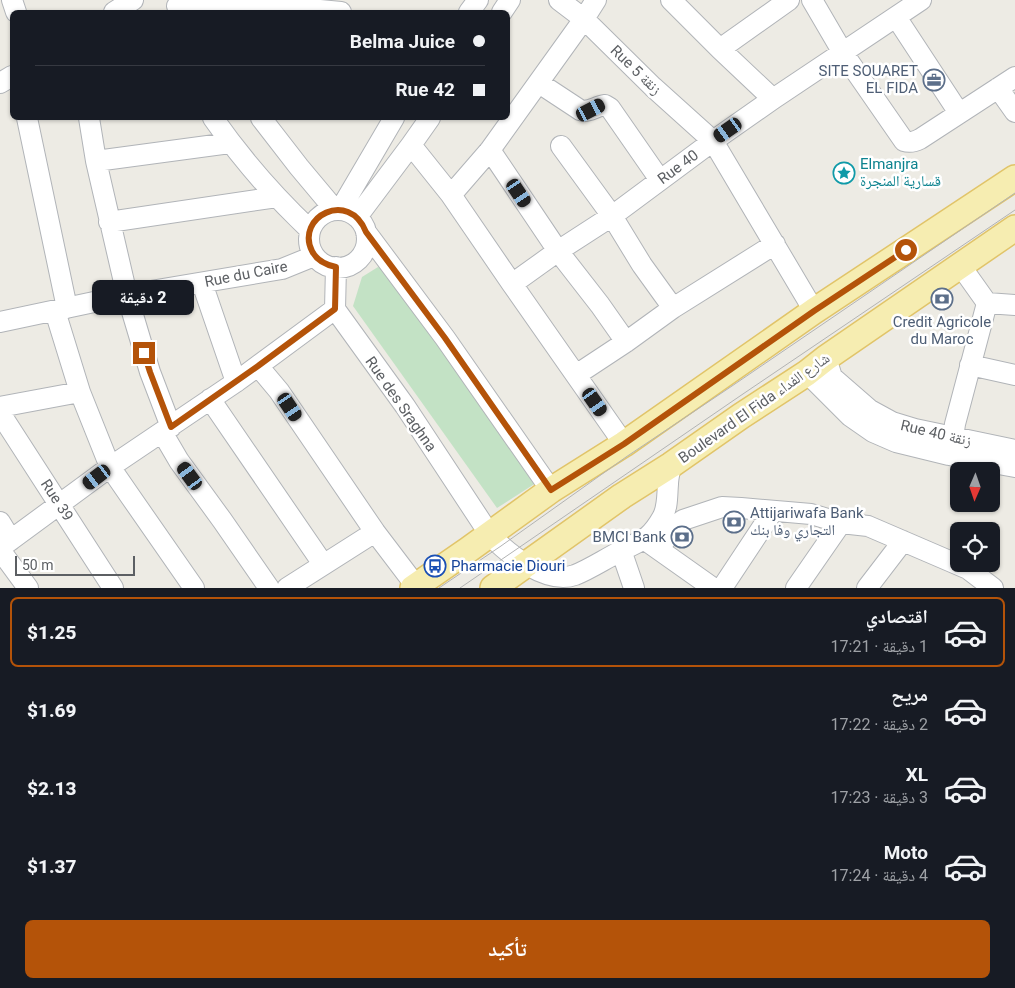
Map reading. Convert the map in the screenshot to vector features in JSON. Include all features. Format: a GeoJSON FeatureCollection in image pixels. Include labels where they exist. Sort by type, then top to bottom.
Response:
{"type":"FeatureCollection","features":[{"type":"Feature","properties":{"kind":"main road"},"geometry":{"type":"LineString","coordinates":[[414,587],[551,490],[624,444],[814,311],[1015,178]]}},
{"type":"Feature","properties":{"kind":"main road","name":"Boulevard El Fida شارع الفداء"},"geometry":{"type":"LineString","coordinates":[[493,588],[622,496],[671,465],[1015,228]]}},
{"type":"Feature","properties":{"kind":"street"},"geometry":{"type":"LineString","coordinates":[[117,10],[134,0],[142,10]]}},
{"type":"Feature","properties":{"kind":"street","name":"Rue 5 زنقة"},"geometry":{"type":"LineString","coordinates":[[559,0],[584,20],[653,87],[713,141],[814,311]]}},
{"type":"Feature","properties":{"kind":"street"},"geometry":{"type":"LineString","coordinates":[[451,194],[490,150],[584,20],[596,0]]}},
{"type":"Feature","properties":{"kind":"street"},"geometry":{"type":"LineString","coordinates":[[671,0],[773,99]]}},
{"type":"Feature","properties":{"kind":"street"},"geometry":{"type":"LineString","coordinates":[[720,49],[789,0]]}},
{"type":"Feature","properties":{"kind":"street"},"geometry":{"type":"LineString","coordinates":[[812,0],[843,53],[904,141],[914,142],[920,139],[1015,77]]}},
{"type":"Feature","properties":{"kind":"street","name":"Rue 40"},"geometry":{"type":"LineString","coordinates":[[512,284],[612,216],[773,99],[921,0]]}},
{"type":"Feature","properties":{"kind":"street"},"geometry":{"type":"LineString","coordinates":[[178,6],[226,1],[321,10]]}},
{"type":"Feature","properties":{"kind":"street"},"geometry":{"type":"LineString","coordinates":[[896,17],[959,113]]}},
{"type":"Feature","properties":{"kind":"street"},"geometry":{"type":"LineString","coordinates":[[539,83],[584,112],[605,105],[610,108],[660,180]]}},
{"type":"Feature","properties":{"kind":"street"},"geometry":{"type":"LineString","coordinates":[[998,88],[1015,112]]}},
{"type":"Feature","properties":{"kind":"street"},"geometry":{"type":"LineString","coordinates":[[27,120],[61,309],[80,392],[110,467],[194,588]]}},
{"type":"Feature","properties":{"kind":"street"},"geometry":{"type":"LineString","coordinates":[[89,120],[109,222],[127,295],[167,430],[179,461],[269,588]]}},
{"type":"Feature","properties":{"kind":"street"},"geometry":{"type":"LineString","coordinates":[[214,120],[230,143],[277,197],[310,230]]}},
{"type":"Feature","properties":{"kind":"street"},"geometry":{"type":"LineString","coordinates":[[263,120],[299,167],[349,217],[445,338],[551,490]]}},
{"type":"Feature","properties":{"kind":"street"},"geometry":{"type":"LineString","coordinates":[[349,217],[393,120]]}},
{"type":"Feature","properties":{"kind":"street"},"geometry":{"type":"LineString","coordinates":[[349,217],[411,145],[429,120]]}},
{"type":"Feature","properties":{"kind":"street"},"geometry":{"type":"LineString","coordinates":[[96,161],[230,143]]}},
{"type":"Feature","properties":{"kind":"street"},"geometry":{"type":"LineString","coordinates":[[411,145],[451,194],[624,444]]}},
{"type":"Feature","properties":{"kind":"street"},"geometry":{"type":"LineString","coordinates":[[561,146],[612,216],[642,265],[673,308]]}},
{"type":"Feature","properties":{"kind":"street"},"geometry":{"type":"LineString","coordinates":[[490,150],[558,251],[626,342]]}},
{"type":"Feature","properties":{"kind":"street"},"geometry":{"type":"LineString","coordinates":[[109,222],[277,197]]}},
{"type":"Feature","properties":{"kind":"street"},"geometry":{"type":"LineString","coordinates":[[320,216],[349,217],[367,241],[360,257],[353,263],[345,266],[328,266],[320,262],[310,248],[310,230],[313,223],[320,216]]}},
{"type":"Feature","properties":{"kind":"street"},"geometry":{"type":"LineString","coordinates":[[576,375],[673,308],[775,244]]}},
{"type":"Feature","properties":{"kind":"street","name":"Rue du Caire"},"geometry":{"type":"LineString","coordinates":[[0,322],[127,295],[282,269],[314,256]]}},
{"type":"Feature","properties":{"kind":"street"},"geometry":{"type":"LineString","coordinates":[[953,438],[986,303],[960,265]]}},
{"type":"Feature","properties":{"kind":"street"},"geometry":{"type":"LineString","coordinates":[[4,546],[110,467],[236,382],[335,309],[336,267]]}},
{"type":"Feature","properties":{"kind":"street"},"geometry":{"type":"LineString","coordinates":[[202,283],[236,382]]}},
{"type":"Feature","properties":{"kind":"street"},"geometry":{"type":"LineString","coordinates":[[986,303],[1015,304]]}},
{"type":"Feature","properties":{"kind":"street","name":"Rue des Sraghna"},"geometry":{"type":"LineString","coordinates":[[335,309],[404,406],[490,534],[501,546],[527,564],[542,573],[564,582]]}},
{"type":"Feature","properties":{"kind":"street","name":"Rue 40 زنقة"},"geometry":{"type":"LineString","coordinates":[[816,365],[829,372],[832,377],[870,410],[892,422],[953,438],[1015,450]]}},
{"type":"Feature","properties":{"kind":"street","name":"Rue 40 زنقة"},"geometry":{"type":"LineString","coordinates":[[816,365],[827,394],[850,416],[873,432],[896,442],[949,455],[1015,467]]}},
{"type":"Feature","properties":{"kind":"street"},"geometry":{"type":"LineString","coordinates":[[258,366],[279,391],[374,532],[414,587]]}},
{"type":"Feature","properties":{"kind":"street"},"geometry":{"type":"LineString","coordinates":[[970,366],[1015,375]]}},
{"type":"Feature","properties":{"kind":"street"},"geometry":{"type":"LineString","coordinates":[[0,406],[80,392]]}},
{"type":"Feature","properties":{"kind":"street"},"geometry":{"type":"LineString","coordinates":[[210,400],[323,564]]}},
{"type":"Feature","properties":{"kind":"street","name":"Rue 39"},"geometry":{"type":"LineString","coordinates":[[0,413],[114,588]]}},
{"type":"Feature","properties":{"kind":"street"},"geometry":{"type":"LineString","coordinates":[[651,545],[653,532],[664,516],[671,465]]}},
{"type":"Feature","properties":{"kind":"street"},"geometry":{"type":"LineString","coordinates":[[564,582],[621,550],[651,545],[683,520],[722,507],[811,514],[841,522],[868,526],[968,569],[993,588]]}},
{"type":"Feature","properties":{"kind":"street"},"geometry":{"type":"LineString","coordinates":[[722,588],[773,511]]}},
{"type":"Feature","properties":{"kind":"street"},"geometry":{"type":"LineString","coordinates":[[0,522],[4,546],[28,588]]}},
{"type":"Feature","properties":{"kind":"street"},"geometry":{"type":"LineString","coordinates":[[796,588],[841,522]]}},
{"type":"Feature","properties":{"kind":"street"},"geometry":{"type":"LineString","coordinates":[[287,588],[374,532]]}},
{"type":"Feature","properties":{"kind":"street"},"geometry":{"type":"LineString","coordinates":[[867,588],[903,541]]}},
{"type":"Feature","properties":{"kind":"street"},"geometry":{"type":"LineString","coordinates":[[651,545],[713,588]]}},
{"type":"Feature","properties":{"kind":"street"},"geometry":{"type":"LineString","coordinates":[[621,550],[634,588]]}},
{"type":"Feature","properties":{"kind":"green space"},"geometry":{"type":"Polygon","coordinates":[[[378,267],[391,272],[539,481],[497,508],[353,306],[362,277],[378,267]]]}},
{"type":"Feature","properties":{"kind":"tram line"},"geometry":{"type":"LineString","coordinates":[[439,588],[626,457],[1015,193]]}},
{"type":"Feature","properties":{"kind":"tram line"},"geometry":{"type":"LineString","coordinates":[[460,588],[1015,210]]}},
{"type":"Feature","properties":{"kind":"place","name":"SITE SOUARET EL FIDA"},"geometry":{"type":"Point","coordinates":[934,80]}},
{"type":"Feature","properties":{"kind":"place","name":"Elmanjra قسارية المنجرة"},"geometry":{"type":"Point","coordinates":[844,173]}},
{"type":"Feature","properties":{"kind":"place","name":"Credit Agricole du Maroc"},"geometry":{"type":"Point","coordinates":[942,299]}},
{"type":"Feature","properties":{"kind":"place","name":"Attijariwafa Bank التجاري وفا بنك"},"geometry":{"type":"Point","coordinates":[734,522]}},
{"type":"Feature","properties":{"kind":"place","name":"BMCI Bank"},"geometry":{"type":"Point","coordinates":[682,537]}},
{"type":"Feature","properties":{"kind":"place","name":"Pharmacie Diouri"},"geometry":{"type":"Point","coordinates":[435,566]}},
{"type":"Feature","properties":{"kind":"route"},"geometry":{"type":"LineString","coordinates":[[144,353],[171,427],[335,309],[336,267],[320,262],[314,256],[310,248],[309,235],[313,223],[320,216],[335,210],[350,212],[363,224],[366,232],[445,338],[551,490],[624,444],[814,311],[906,250]]}}]}
